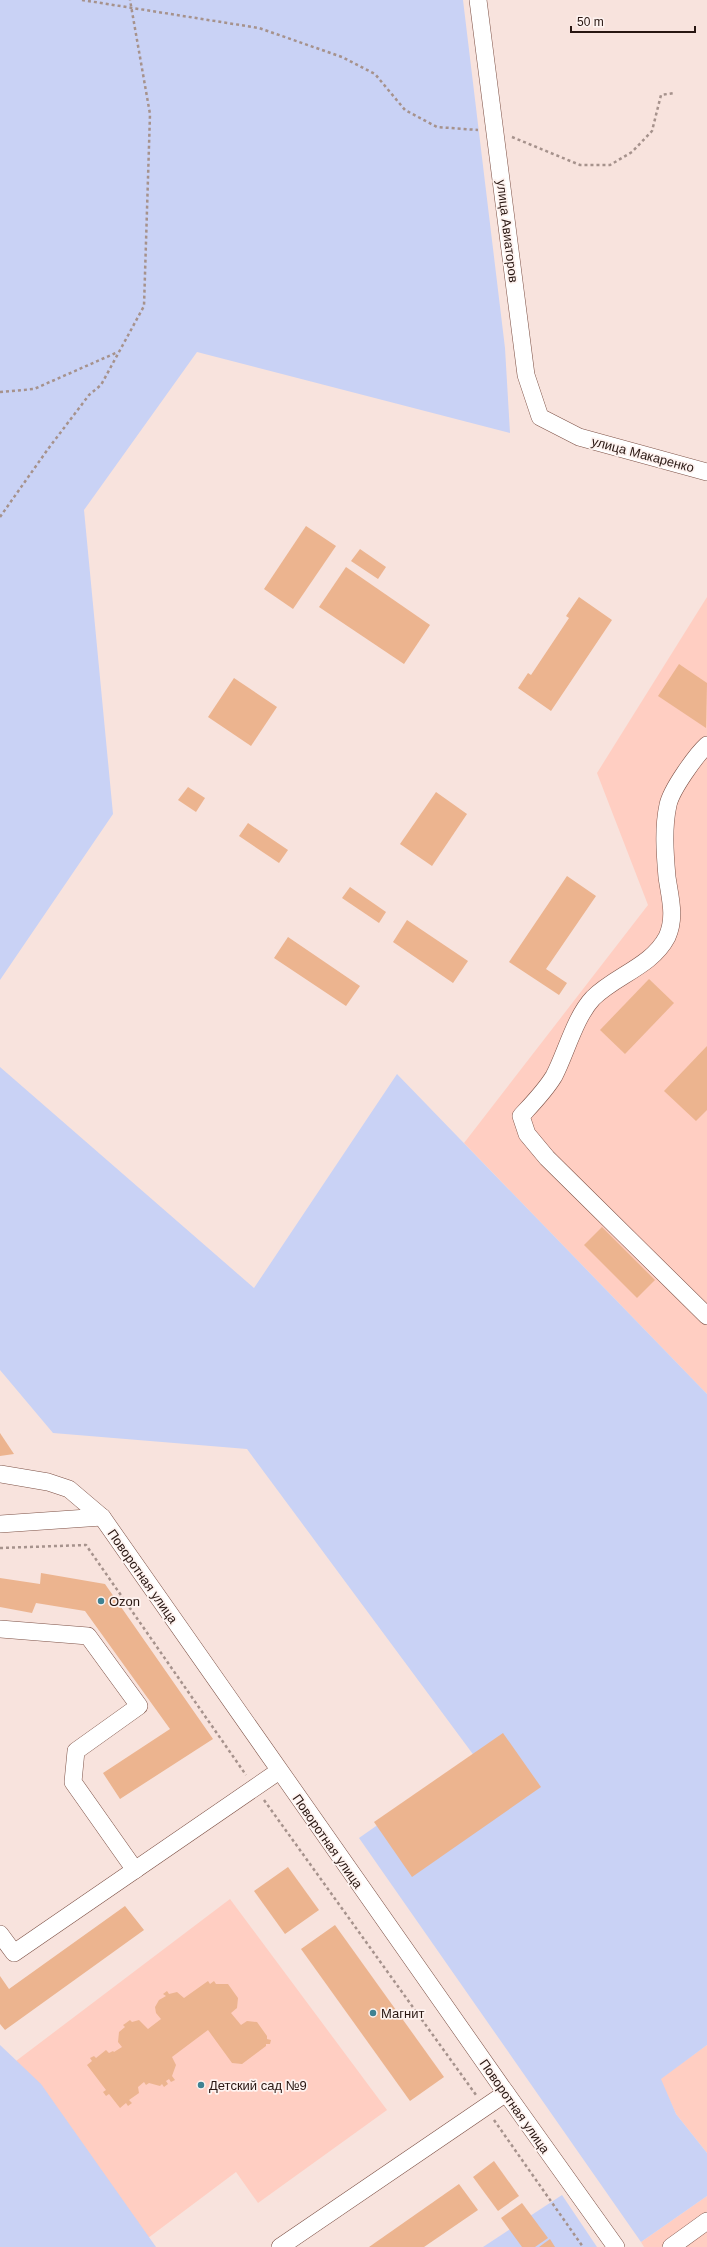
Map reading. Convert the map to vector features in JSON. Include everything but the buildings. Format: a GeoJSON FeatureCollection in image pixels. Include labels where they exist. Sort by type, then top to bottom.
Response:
{"type":"FeatureCollection","features":[{"type":"Feature","properties":{"kind":"street","name":"улица Авиаторов"},"geometry":{"type":"LineString","coordinates":[[478,0],[526,375],[540,417],[579,437]]}},
{"type":"Feature","properties":{"kind":"street","name":"улица Макаренко"},"geometry":{"type":"LineString","coordinates":[[579,437],[707,472]]}},
{"type":"Feature","properties":{"kind":"street"},"geometry":{"type":"LineString","coordinates":[[707,745],[686,771],[668,803],[665,842],[667,876],[673,917],[666,937],[650,959],[593,998],[583,1013],[553,1076],[541,1096],[521,1116],[528,1134],[547,1158],[707,1316]]}},
{"type":"Feature","properties":{"kind":"street"},"geometry":{"type":"LineString","coordinates":[[0,1474],[48,1482],[69,1489],[102,1517]]}},
{"type":"Feature","properties":{"kind":"street","name":"Поворотная улица"},"geometry":{"type":"LineString","coordinates":[[0,1524],[102,1517],[279,1771],[616,2247]]}},
{"type":"Feature","properties":{"kind":"street"},"geometry":{"type":"LineString","coordinates":[[0,1629],[88,1636],[139,1706],[76,1751],[73,1782],[135,1870]]}},
{"type":"Feature","properties":{"kind":"street"},"geometry":{"type":"LineString","coordinates":[[0,1934],[14,1953],[279,1771]]}},
{"type":"Feature","properties":{"kind":"street"},"geometry":{"type":"LineString","coordinates":[[280,2247],[506,2093]]}},
{"type":"Feature","properties":{"kind":"street"},"geometry":{"type":"LineString","coordinates":[[671,2247],[707,2221]]}},
{"type":"Feature","properties":{"kind":"path"},"geometry":{"type":"LineString","coordinates":[[82,0],[130,6],[259,28],[342,57],[375,74],[405,110],[437,128],[495,131],[580,165],[610,165],[632,152],[652,131],[662,95],[674,93]]}},
{"type":"Feature","properties":{"kind":"path"},"geometry":{"type":"LineString","coordinates":[[0,517],[48,449],[89,395],[101,384],[144,306],[150,114],[130,0]]}},
{"type":"Feature","properties":{"kind":"path"},"geometry":{"type":"LineString","coordinates":[[0,392],[34,388],[119,352]]}},
{"type":"Feature","properties":{"kind":"path"},"geometry":{"type":"LineString","coordinates":[[0,1548],[86,1545],[255,1788],[485,2107],[583,2247]]}},
{"type":"Feature","properties":{"kind":"shaded area"},"geometry":{"type":"Polygon","coordinates":[[[0,0],[463,0],[505,348],[510,433],[197,352],[84,510],[113,814],[0,980],[0,0]]]}},
{"type":"Feature","properties":{"kind":"shaded area"},"geometry":{"type":"Polygon","coordinates":[[[707,597],[707,1394],[464,1143],[648,905],[597,773],[707,597]]]}},
{"type":"Feature","properties":{"kind":"shaded area"},"geometry":{"type":"Polygon","coordinates":[[[0,1067],[254,1288],[397,1074],[707,1394],[707,2045],[661,2079],[676,2114],[707,2153],[707,2196],[641,2242],[359,1838],[475,1757],[247,1449],[53,1433],[0,1370],[0,1067]]]}},
{"type":"Feature","properties":{"kind":"shaded area","name":"Детский сад №9"},"geometry":{"type":"Polygon","coordinates":[[[230,1899],[387,2110],[258,2203],[236,2172],[148,2238],[16,2061],[230,1899]]]}},
{"type":"Feature","properties":{"kind":"shaded area"},"geometry":{"type":"Polygon","coordinates":[[[0,2045],[41,2084],[156,2247],[0,2247],[0,2045]]]}},
{"type":"Feature","properties":{"kind":"shaded area"},"geometry":{"type":"Polygon","coordinates":[[[707,2045],[707,2153],[676,2114],[660,2079],[707,2045]]]}},
{"type":"Feature","properties":{"kind":"shaded area"},"geometry":{"type":"Polygon","coordinates":[[[562,2195],[597,2247],[483,2247],[562,2195]]]}},
{"type":"Feature","properties":{"kind":"shaded area"},"geometry":{"type":"Polygon","coordinates":[[[707,2196],[707,2247],[644,2247],[641,2242],[707,2196]]]}},
{"type":"Feature","properties":{"kind":"place","name":"Ozon"},"geometry":{"type":"Point","coordinates":[101,1601]}},
{"type":"Feature","properties":{"kind":"place","name":"Магнит"},"geometry":{"type":"Point","coordinates":[373,2013]}},
{"type":"Feature","properties":{"kind":"place","name":"Детский сад №9"},"geometry":{"type":"Point","coordinates":[201,2085]}}]}
